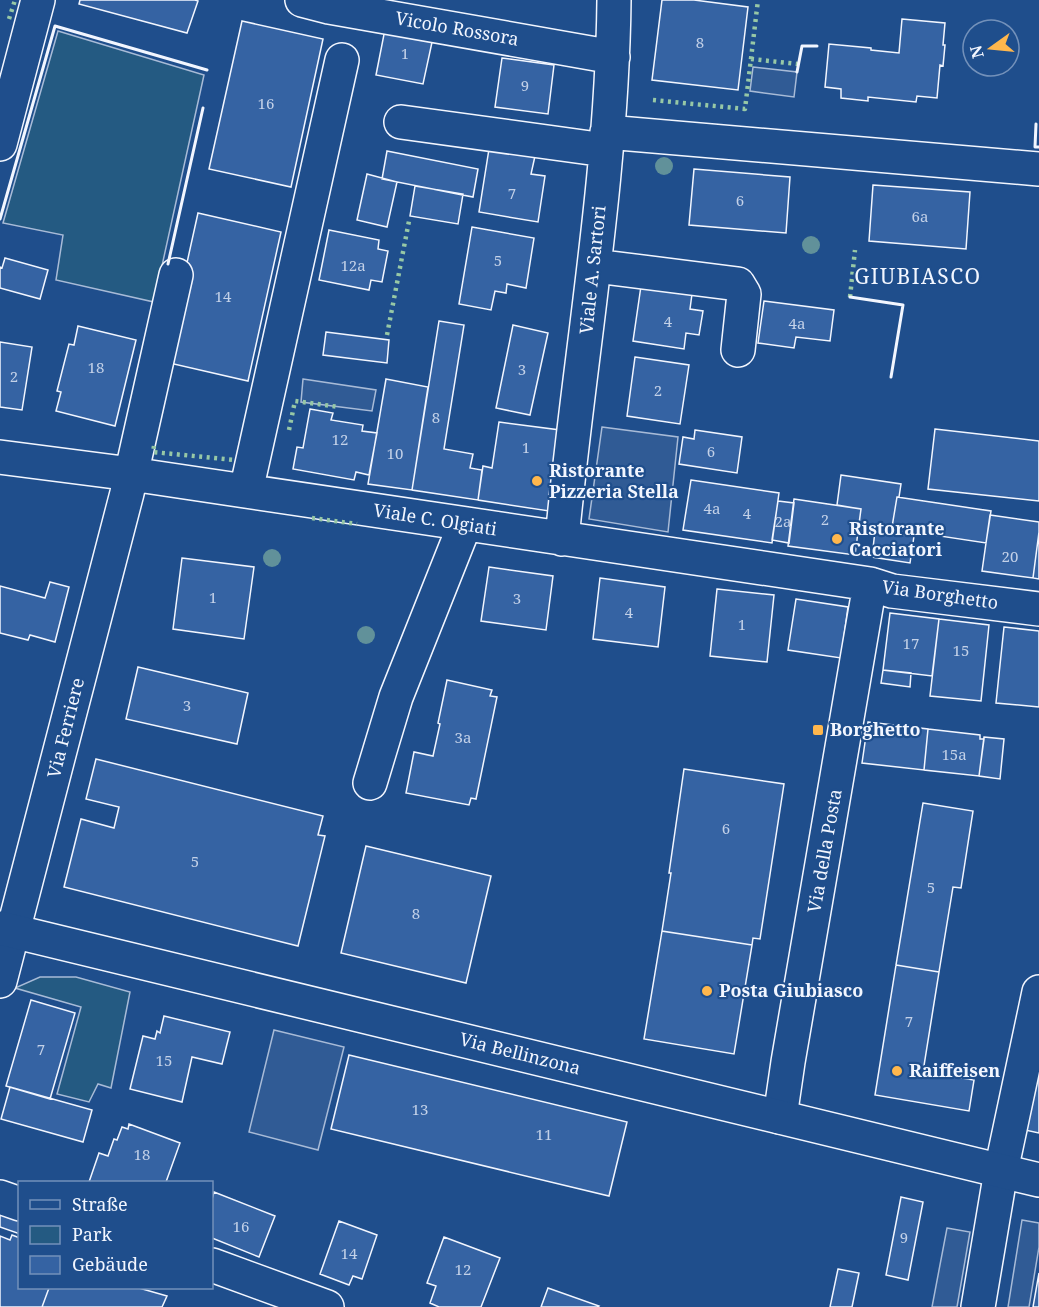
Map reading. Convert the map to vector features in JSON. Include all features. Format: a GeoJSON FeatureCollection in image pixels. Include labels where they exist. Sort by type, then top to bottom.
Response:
{"type":"FeatureCollection","features":[{"type":"Feature","properties":{"kind":"street"},"geometry":{"type":"LineString","coordinates":[[0,144],[10,70],[38,0]]}},
{"type":"Feature","properties":{"kind":"street","name":"Vicolo Rossora"},"geometry":{"type":"LineString","coordinates":[[302,0],[330,7],[613,57]]}},
{"type":"Feature","properties":{"kind":"street","name":"Viale A. Sartori"},"geometry":{"type":"LineString","coordinates":[[562,539],[595,266],[613,57],[614,0]]}},
{"type":"Feature","properties":{"kind":"street"},"geometry":{"type":"LineString","coordinates":[[246,491],[342,60]]}},
{"type":"Feature","properties":{"kind":"street"},"geometry":{"type":"LineString","coordinates":[[401,122],[606,141],[1039,169]]}},
{"type":"Feature","properties":{"kind":"street"},"geometry":{"type":"LineString","coordinates":[[595,266],[738,284],[744,294],[738,350]]}},
{"type":"Feature","properties":{"kind":"street","name":"Via Ferriere"},"geometry":{"type":"LineString","coordinates":[[0,981],[7,929],[131,474],[176,274]]}},
{"type":"Feature","properties":{"kind":"street","name":"Viale C. Olgiati"},"geometry":{"type":"LineString","coordinates":[[0,457],[131,474],[870,584]]}},
{"type":"Feature","properties":{"kind":"street"},"geometry":{"type":"LineString","coordinates":[[370,783],[396,697],[465,524]]}},
{"type":"Feature","properties":{"kind":"street","name":"Via Borghetto"},"geometry":{"type":"LineString","coordinates":[[870,584],[894,573],[1039,593]]}},
{"type":"Feature","properties":{"kind":"street","name":"Via Borghetto"},"geometry":{"type":"LineString","coordinates":[[870,584],[892,591],[1039,609]]}},
{"type":"Feature","properties":{"kind":"street","name":"Via della Posta"},"geometry":{"type":"LineString","coordinates":[[780,1117],[870,584]]}},
{"type":"Feature","properties":{"kind":"street","name":"Via Bellinzona"},"geometry":{"type":"LineString","coordinates":[[7,929],[1039,1180]]}},
{"type":"Feature","properties":{"kind":"street"},"geometry":{"type":"LineString","coordinates":[[978,1307],[1001,1171],[1039,992]]}},
{"type":"Feature","properties":{"kind":"street"},"geometry":{"type":"LineString","coordinates":[[0,1197],[18,1203]]}},
{"type":"Feature","properties":{"kind":"street"},"geometry":{"type":"LineString","coordinates":[[213,1265],[327,1307]]}},
{"type":"Feature","properties":{"kind":"green space"},"geometry":{"type":"Polygon","coordinates":[[[58,31],[204,75],[154,302],[56,280],[63,235],[3,223],[58,31]]]}},
{"type":"Feature","properties":{"kind":"green space"},"geometry":{"type":"Polygon","coordinates":[[[40,977],[76,977],[130,992],[111,1088],[98,1084],[89,1102],[57,1094],[81,1007],[15,988],[40,977]]]}},
{"type":"Feature","properties":{"kind":"shaded area"},"geometry":{"type":"Polygon","coordinates":[[[753,67],[797,72],[794,97],[750,91],[753,67]]]}},
{"type":"Feature","properties":{"kind":"shaded area"},"geometry":{"type":"Polygon","coordinates":[[[303,379],[376,390],[372,411],[301,402],[303,379]]]}},
{"type":"Feature","properties":{"kind":"shaded area"},"geometry":{"type":"Polygon","coordinates":[[[602,427],[678,437],[668,532],[589,519],[602,427]]]}},
{"type":"Feature","properties":{"kind":"shaded area"},"geometry":{"type":"Polygon","coordinates":[[[274,1030],[344,1047],[318,1150],[249,1132],[274,1030]]]}},
{"type":"Feature","properties":{"kind":"shaded area"},"geometry":{"type":"Polygon","coordinates":[[[1022,1220],[1039,1223],[1039,1247],[1029,1307],[1008,1307],[1022,1220]]]}},
{"type":"Feature","properties":{"kind":"shaded area"},"geometry":{"type":"Polygon","coordinates":[[[947,1228],[970,1232],[957,1307],[932,1307],[947,1228]]]}},
{"type":"Feature","properties":{"kind":"building"},"geometry":{"type":"Polygon","coordinates":[[[80,0],[198,1],[187,33],[79,4],[80,0]]]}},
{"type":"Feature","properties":{"kind":"building"},"geometry":{"type":"Polygon","coordinates":[[[662,0],[694,0],[748,7],[738,90],[652,80],[662,0]]]}},
{"type":"Feature","properties":{"kind":"building"},"geometry":{"type":"Polygon","coordinates":[[[902,19],[945,23],[943,66],[940,65],[937,98],[917,96],[916,102],[868,97],[868,101],[841,98],[841,89],[825,87],[829,44],[899,53],[902,19]]]}},
{"type":"Feature","properties":{"kind":"building"},"geometry":{"type":"Polygon","coordinates":[[[242,21],[323,39],[291,187],[209,169],[242,21]]]}},
{"type":"Feature","properties":{"kind":"building"},"geometry":{"type":"Polygon","coordinates":[[[386,24],[434,33],[423,84],[376,75],[386,24]]]}},
{"type":"Feature","properties":{"kind":"building"},"geometry":{"type":"Polygon","coordinates":[[[502,58],[554,65],[548,114],[495,107],[502,58]]]}},
{"type":"Feature","properties":{"kind":"building"},"geometry":{"type":"Polygon","coordinates":[[[489,149],[535,156],[531,174],[545,176],[538,222],[479,212],[489,149]]]}},
{"type":"Feature","properties":{"kind":"building"},"geometry":{"type":"Polygon","coordinates":[[[387,151],[478,169],[473,197],[382,179],[387,151]]]}},
{"type":"Feature","properties":{"kind":"building"},"geometry":{"type":"Polygon","coordinates":[[[694,169],[790,177],[786,233],[689,225],[694,169]]]}},
{"type":"Feature","properties":{"kind":"building"},"geometry":{"type":"Polygon","coordinates":[[[367,174],[397,182],[387,227],[357,220],[367,174]]]}},
{"type":"Feature","properties":{"kind":"building"},"geometry":{"type":"Polygon","coordinates":[[[873,185],[970,192],[966,249],[869,241],[873,185]]]}},
{"type":"Feature","properties":{"kind":"building"},"geometry":{"type":"Polygon","coordinates":[[[415,186],[463,194],[458,224],[410,216],[415,186]]]}},
{"type":"Feature","properties":{"kind":"building"},"geometry":{"type":"Polygon","coordinates":[[[198,213],[281,232],[248,381],[165,362],[198,213]]]}},
{"type":"Feature","properties":{"kind":"building"},"geometry":{"type":"Polygon","coordinates":[[[472,227],[534,238],[526,288],[507,284],[506,293],[495,291],[491,310],[459,304],[472,227]]]}},
{"type":"Feature","properties":{"kind":"building"},"geometry":{"type":"Polygon","coordinates":[[[329,230],[379,240],[378,249],[388,251],[382,282],[371,280],[369,290],[319,280],[329,230]]]}},
{"type":"Feature","properties":{"kind":"building"},"geometry":{"type":"Polygon","coordinates":[[[5,258],[48,270],[40,299],[0,288],[0,267],[2,268],[5,258]]]}},
{"type":"Feature","properties":{"kind":"building"},"geometry":{"type":"Polygon","coordinates":[[[641,286],[692,294],[690,309],[703,311],[699,335],[686,333],[684,349],[633,341],[641,286]]]}},
{"type":"Feature","properties":{"kind":"building"},"geometry":{"type":"Polygon","coordinates":[[[764,301],[834,310],[830,341],[796,337],[794,348],[758,343],[764,301]]]}},
{"type":"Feature","properties":{"kind":"building"},"geometry":{"type":"Polygon","coordinates":[[[439,321],[464,325],[444,449],[473,454],[470,468],[482,470],[478,500],[412,490],[439,321]]]}},
{"type":"Feature","properties":{"kind":"building"},"geometry":{"type":"Polygon","coordinates":[[[513,325],[548,333],[530,415],[496,408],[513,325]]]}},
{"type":"Feature","properties":{"kind":"building"},"geometry":{"type":"Polygon","coordinates":[[[78,326],[136,340],[115,426],[56,411],[61,392],[57,391],[69,344],[74,345],[78,326]]]}},
{"type":"Feature","properties":{"kind":"building"},"geometry":{"type":"Polygon","coordinates":[[[326,332],[389,340],[387,363],[323,355],[326,332]]]}},
{"type":"Feature","properties":{"kind":"building"},"geometry":{"type":"Polygon","coordinates":[[[0,342],[32,347],[22,410],[0,407],[0,342]]]}},
{"type":"Feature","properties":{"kind":"building"},"geometry":{"type":"Polygon","coordinates":[[[635,357],[689,365],[680,424],[627,416],[635,357]]]}},
{"type":"Feature","properties":{"kind":"building"},"geometry":{"type":"Polygon","coordinates":[[[386,379],[428,387],[412,490],[368,484],[386,379]]]}},
{"type":"Feature","properties":{"kind":"building"},"geometry":{"type":"Polygon","coordinates":[[[310,409],[333,413],[331,420],[363,425],[362,431],[377,433],[369,475],[356,472],[354,480],[293,469],[297,447],[303,448],[310,409]]]}},
{"type":"Feature","properties":{"kind":"building"},"geometry":{"type":"Polygon","coordinates":[[[499,422],[560,430],[549,511],[478,500],[483,466],[492,468],[499,422]]]}},
{"type":"Feature","properties":{"kind":"building"},"geometry":{"type":"Polygon","coordinates":[[[935,429],[1039,441],[1039,501],[928,489],[935,429]]]}},
{"type":"Feature","properties":{"kind":"building"},"geometry":{"type":"Polygon","coordinates":[[[695,430],[742,437],[737,473],[679,464],[683,437],[694,439],[695,430]]]}},
{"type":"Feature","properties":{"kind":"building"},"geometry":{"type":"Polygon","coordinates":[[[841,475],[901,484],[891,533],[858,531],[861,509],[837,505],[841,475]]]}},
{"type":"Feature","properties":{"kind":"building"},"geometry":{"type":"Polygon","coordinates":[[[691,480],[779,493],[772,543],[683,530],[691,480]]]}},
{"type":"Feature","properties":{"kind":"building"},"geometry":{"type":"Polygon","coordinates":[[[897,497],[991,511],[986,543],[914,532],[914,536],[891,533],[897,497]]]}},
{"type":"Feature","properties":{"kind":"building"},"geometry":{"type":"Polygon","coordinates":[[[794,499],[861,509],[855,555],[788,546],[794,499]]]}},
{"type":"Feature","properties":{"kind":"building"},"geometry":{"type":"Polygon","coordinates":[[[778,501],[794,503],[789,543],[772,540],[778,501]]]}},
{"type":"Feature","properties":{"kind":"building"},"geometry":{"type":"Polygon","coordinates":[[[990,515],[1039,522],[1033,578],[982,571],[990,515]]]}},
{"type":"Feature","properties":{"kind":"building"},"geometry":{"type":"Polygon","coordinates":[[[875,531],[914,536],[910,563],[872,557],[875,531]]]}},
{"type":"Feature","properties":{"kind":"building"},"geometry":{"type":"Polygon","coordinates":[[[1039,532],[1039,579],[1033,578],[1039,532]]]}},
{"type":"Feature","properties":{"kind":"building"},"geometry":{"type":"Polygon","coordinates":[[[182,558],[254,567],[244,639],[173,629],[182,558]]]}},
{"type":"Feature","properties":{"kind":"building"},"geometry":{"type":"Polygon","coordinates":[[[489,567],[553,576],[546,630],[481,621],[489,567]]]}},
{"type":"Feature","properties":{"kind":"building"},"geometry":{"type":"Polygon","coordinates":[[[600,578],[665,587],[658,647],[593,639],[600,578]]]}},
{"type":"Feature","properties":{"kind":"building"},"geometry":{"type":"Polygon","coordinates":[[[50,582],[69,587],[55,642],[30,635],[28,640],[0,633],[0,586],[45,598],[50,582]]]}},
{"type":"Feature","properties":{"kind":"building"},"geometry":{"type":"Polygon","coordinates":[[[717,589],[774,595],[767,662],[710,656],[717,589]]]}},
{"type":"Feature","properties":{"kind":"building"},"geometry":{"type":"Polygon","coordinates":[[[796,599],[848,607],[841,658],[788,650],[796,599]]]}},
{"type":"Feature","properties":{"kind":"building"},"geometry":{"type":"Polygon","coordinates":[[[890,613],[939,619],[932,676],[883,670],[890,613]]]}},
{"type":"Feature","properties":{"kind":"building"},"geometry":{"type":"Polygon","coordinates":[[[939,619],[989,625],[981,701],[930,696],[939,619]]]}},
{"type":"Feature","properties":{"kind":"building"},"geometry":{"type":"Polygon","coordinates":[[[1004,627],[1039,631],[1039,707],[996,703],[1004,627]]]}},
{"type":"Feature","properties":{"kind":"building"},"geometry":{"type":"Polygon","coordinates":[[[138,667],[248,693],[237,744],[126,719],[138,667]]]}},
{"type":"Feature","properties":{"kind":"building"},"geometry":{"type":"Polygon","coordinates":[[[883,670],[911,673],[910,687],[881,683],[883,670]]]}},
{"type":"Feature","properties":{"kind":"building"},"geometry":{"type":"Polygon","coordinates":[[[447,680],[492,690],[490,696],[497,697],[476,799],[471,798],[469,805],[406,793],[414,752],[433,756],[447,680]]]}},
{"type":"Feature","properties":{"kind":"building"},"geometry":{"type":"Polygon","coordinates":[[[868,722],[928,729],[924,770],[862,763],[868,722]]]}},
{"type":"Feature","properties":{"kind":"building"},"geometry":{"type":"Polygon","coordinates":[[[928,729],[980,735],[980,739],[984,739],[979,776],[924,770],[928,729]]]}},
{"type":"Feature","properties":{"kind":"building"},"geometry":{"type":"Polygon","coordinates":[[[984,737],[1004,739],[1000,779],[979,776],[984,737]]]}},
{"type":"Feature","properties":{"kind":"building"},"geometry":{"type":"Polygon","coordinates":[[[96,759],[323,816],[318,835],[325,836],[298,946],[64,887],[81,819],[114,828],[119,807],[86,799],[96,759]]]}},
{"type":"Feature","properties":{"kind":"building"},"geometry":{"type":"Polygon","coordinates":[[[684,769],[784,784],[760,939],[753,938],[752,945],[662,931],[684,769]]]}},
{"type":"Feature","properties":{"kind":"building"},"geometry":{"type":"Polygon","coordinates":[[[923,803],[973,811],[961,888],[953,887],[939,972],[896,965],[923,803]]]}},
{"type":"Feature","properties":{"kind":"building"},"geometry":{"type":"Polygon","coordinates":[[[366,846],[491,876],[466,983],[341,953],[366,846]]]}},
{"type":"Feature","properties":{"kind":"building"},"geometry":{"type":"Polygon","coordinates":[[[662,931],[752,945],[734,1054],[644,1039],[662,931]]]}},
{"type":"Feature","properties":{"kind":"building"},"geometry":{"type":"Polygon","coordinates":[[[896,965],[939,972],[923,1072],[974,1080],[969,1111],[875,1095],[896,965]]]}},
{"type":"Feature","properties":{"kind":"building"},"geometry":{"type":"Polygon","coordinates":[[[31,1000],[75,1013],[50,1099],[6,1086],[31,1000]]]}},
{"type":"Feature","properties":{"kind":"building"},"geometry":{"type":"Polygon","coordinates":[[[164,1016],[230,1032],[222,1064],[192,1057],[182,1102],[130,1089],[143,1036],[155,1039],[157,1031],[160,1033],[164,1016]]]}},
{"type":"Feature","properties":{"kind":"building"},"geometry":{"type":"Polygon","coordinates":[[[349,1055],[627,1122],[609,1196],[331,1129],[349,1055]]]}},
{"type":"Feature","properties":{"kind":"building"},"geometry":{"type":"Polygon","coordinates":[[[1039,1073],[1039,1133],[1025,1130],[1033,1089],[1039,1073]]]}},
{"type":"Feature","properties":{"kind":"building"},"geometry":{"type":"Polygon","coordinates":[[[10,1087],[92,1110],[83,1142],[1,1119],[10,1087]]]}},
{"type":"Feature","properties":{"kind":"building"},"geometry":{"type":"Polygon","coordinates":[[[129,1124],[180,1143],[166,1181],[89,1181],[99,1153],[108,1156],[114,1139],[117,1140],[122,1127],[128,1129],[129,1124]]]}},
{"type":"Feature","properties":{"kind":"building"},"geometry":{"type":"Polygon","coordinates":[[[214,1192],[275,1216],[259,1257],[213,1238],[214,1192]]]}},
{"type":"Feature","properties":{"kind":"building"},"geometry":{"type":"Polygon","coordinates":[[[901,1197],[923,1202],[908,1280],[886,1275],[901,1197]]]}},
{"type":"Feature","properties":{"kind":"building"},"geometry":{"type":"Polygon","coordinates":[[[0,1207],[18,1213],[18,1233],[0,1227],[0,1207]]]}},
{"type":"Feature","properties":{"kind":"building"},"geometry":{"type":"Polygon","coordinates":[[[339,1221],[377,1235],[362,1279],[353,1276],[349,1285],[320,1274],[339,1221]]]}},
{"type":"Feature","properties":{"kind":"building"},"geometry":{"type":"Polygon","coordinates":[[[12,1235],[18,1237],[18,1289],[49,1289],[42,1307],[0,1307],[0,1236],[10,1240],[12,1235]]]}},
{"type":"Feature","properties":{"kind":"building"},"geometry":{"type":"Polygon","coordinates":[[[444,1237],[500,1258],[481,1307],[439,1307],[430,1303],[436,1286],[427,1283],[444,1237]]]}},
{"type":"Feature","properties":{"kind":"building"},"geometry":{"type":"Polygon","coordinates":[[[838,1269],[859,1273],[852,1307],[830,1307],[838,1269]]]}},
{"type":"Feature","properties":{"kind":"building"},"geometry":{"type":"Polygon","coordinates":[[[1039,1273],[1039,1307],[1033,1307],[1039,1273]]]}},
{"type":"Feature","properties":{"kind":"building"},"geometry":{"type":"Polygon","coordinates":[[[548,1288],[599,1306],[541,1307],[548,1288]]]}},
{"type":"Feature","properties":{"kind":"building"},"geometry":{"type":"Polygon","coordinates":[[[49,1289],[142,1289],[167,1296],[162,1307],[42,1307],[49,1289]]]}},
{"type":"Feature","properties":{"kind":"hedge"},"geometry":{"type":"LineString","coordinates":[[9,19],[15,0]]}},
{"type":"Feature","properties":{"kind":"hedge"},"geometry":{"type":"LineString","coordinates":[[653,100],[745,109],[758,0]]}},
{"type":"Feature","properties":{"kind":"hedge"},"geometry":{"type":"LineString","coordinates":[[751,59],[798,64]]}},
{"type":"Feature","properties":{"kind":"hedge"},"geometry":{"type":"LineString","coordinates":[[387,335],[409,221]]}},
{"type":"Feature","properties":{"kind":"hedge"},"geometry":{"type":"LineString","coordinates":[[850,297],[855,250]]}},
{"type":"Feature","properties":{"kind":"hedge"},"geometry":{"type":"LineString","coordinates":[[289,430],[295,401],[339,407]]}},
{"type":"Feature","properties":{"kind":"hedge"},"geometry":{"type":"LineString","coordinates":[[154,446],[153,452],[234,460]]}},
{"type":"Feature","properties":{"kind":"hedge"},"geometry":{"type":"LineString","coordinates":[[312,518],[357,524]]}},
{"type":"Feature","properties":{"kind":"wall"},"geometry":{"type":"LineString","coordinates":[[0,219],[55,26],[207,70]]}},
{"type":"Feature","properties":{"kind":"wall"},"geometry":{"type":"LineString","coordinates":[[797,72],[802,46],[817,46]]}},
{"type":"Feature","properties":{"kind":"wall"},"geometry":{"type":"LineString","coordinates":[[168,264],[203,108]]}},
{"type":"Feature","properties":{"kind":"wall"},"geometry":{"type":"LineString","coordinates":[[1036,124],[1035,147],[1039,147]]}},
{"type":"Feature","properties":{"kind":"wall"},"geometry":{"type":"LineString","coordinates":[[850,297],[903,305],[891,377]]}},
{"type":"Feature","properties":{"kind":"place","name":"Ristorante Pizzeria Stella"},"geometry":{"type":"Point","coordinates":[537,481]}},
{"type":"Feature","properties":{"kind":"place","name":"Ristorante Cacciatori"},"geometry":{"type":"Point","coordinates":[837,539]}},
{"type":"Feature","properties":{"kind":"place","name":"Borghetto"},"geometry":{"type":"Point","coordinates":[818,730]}},
{"type":"Feature","properties":{"kind":"place","name":"Posta Giubiasco"},"geometry":{"type":"Point","coordinates":[707,991]}},
{"type":"Feature","properties":{"kind":"place","name":"Raiffeisen"},"geometry":{"type":"Point","coordinates":[897,1071]}},
{"type":"Feature","properties":{"kind":"district","name":"GIUBIASCO"},"geometry":{"type":"Point","coordinates":[918,277]}}]}
